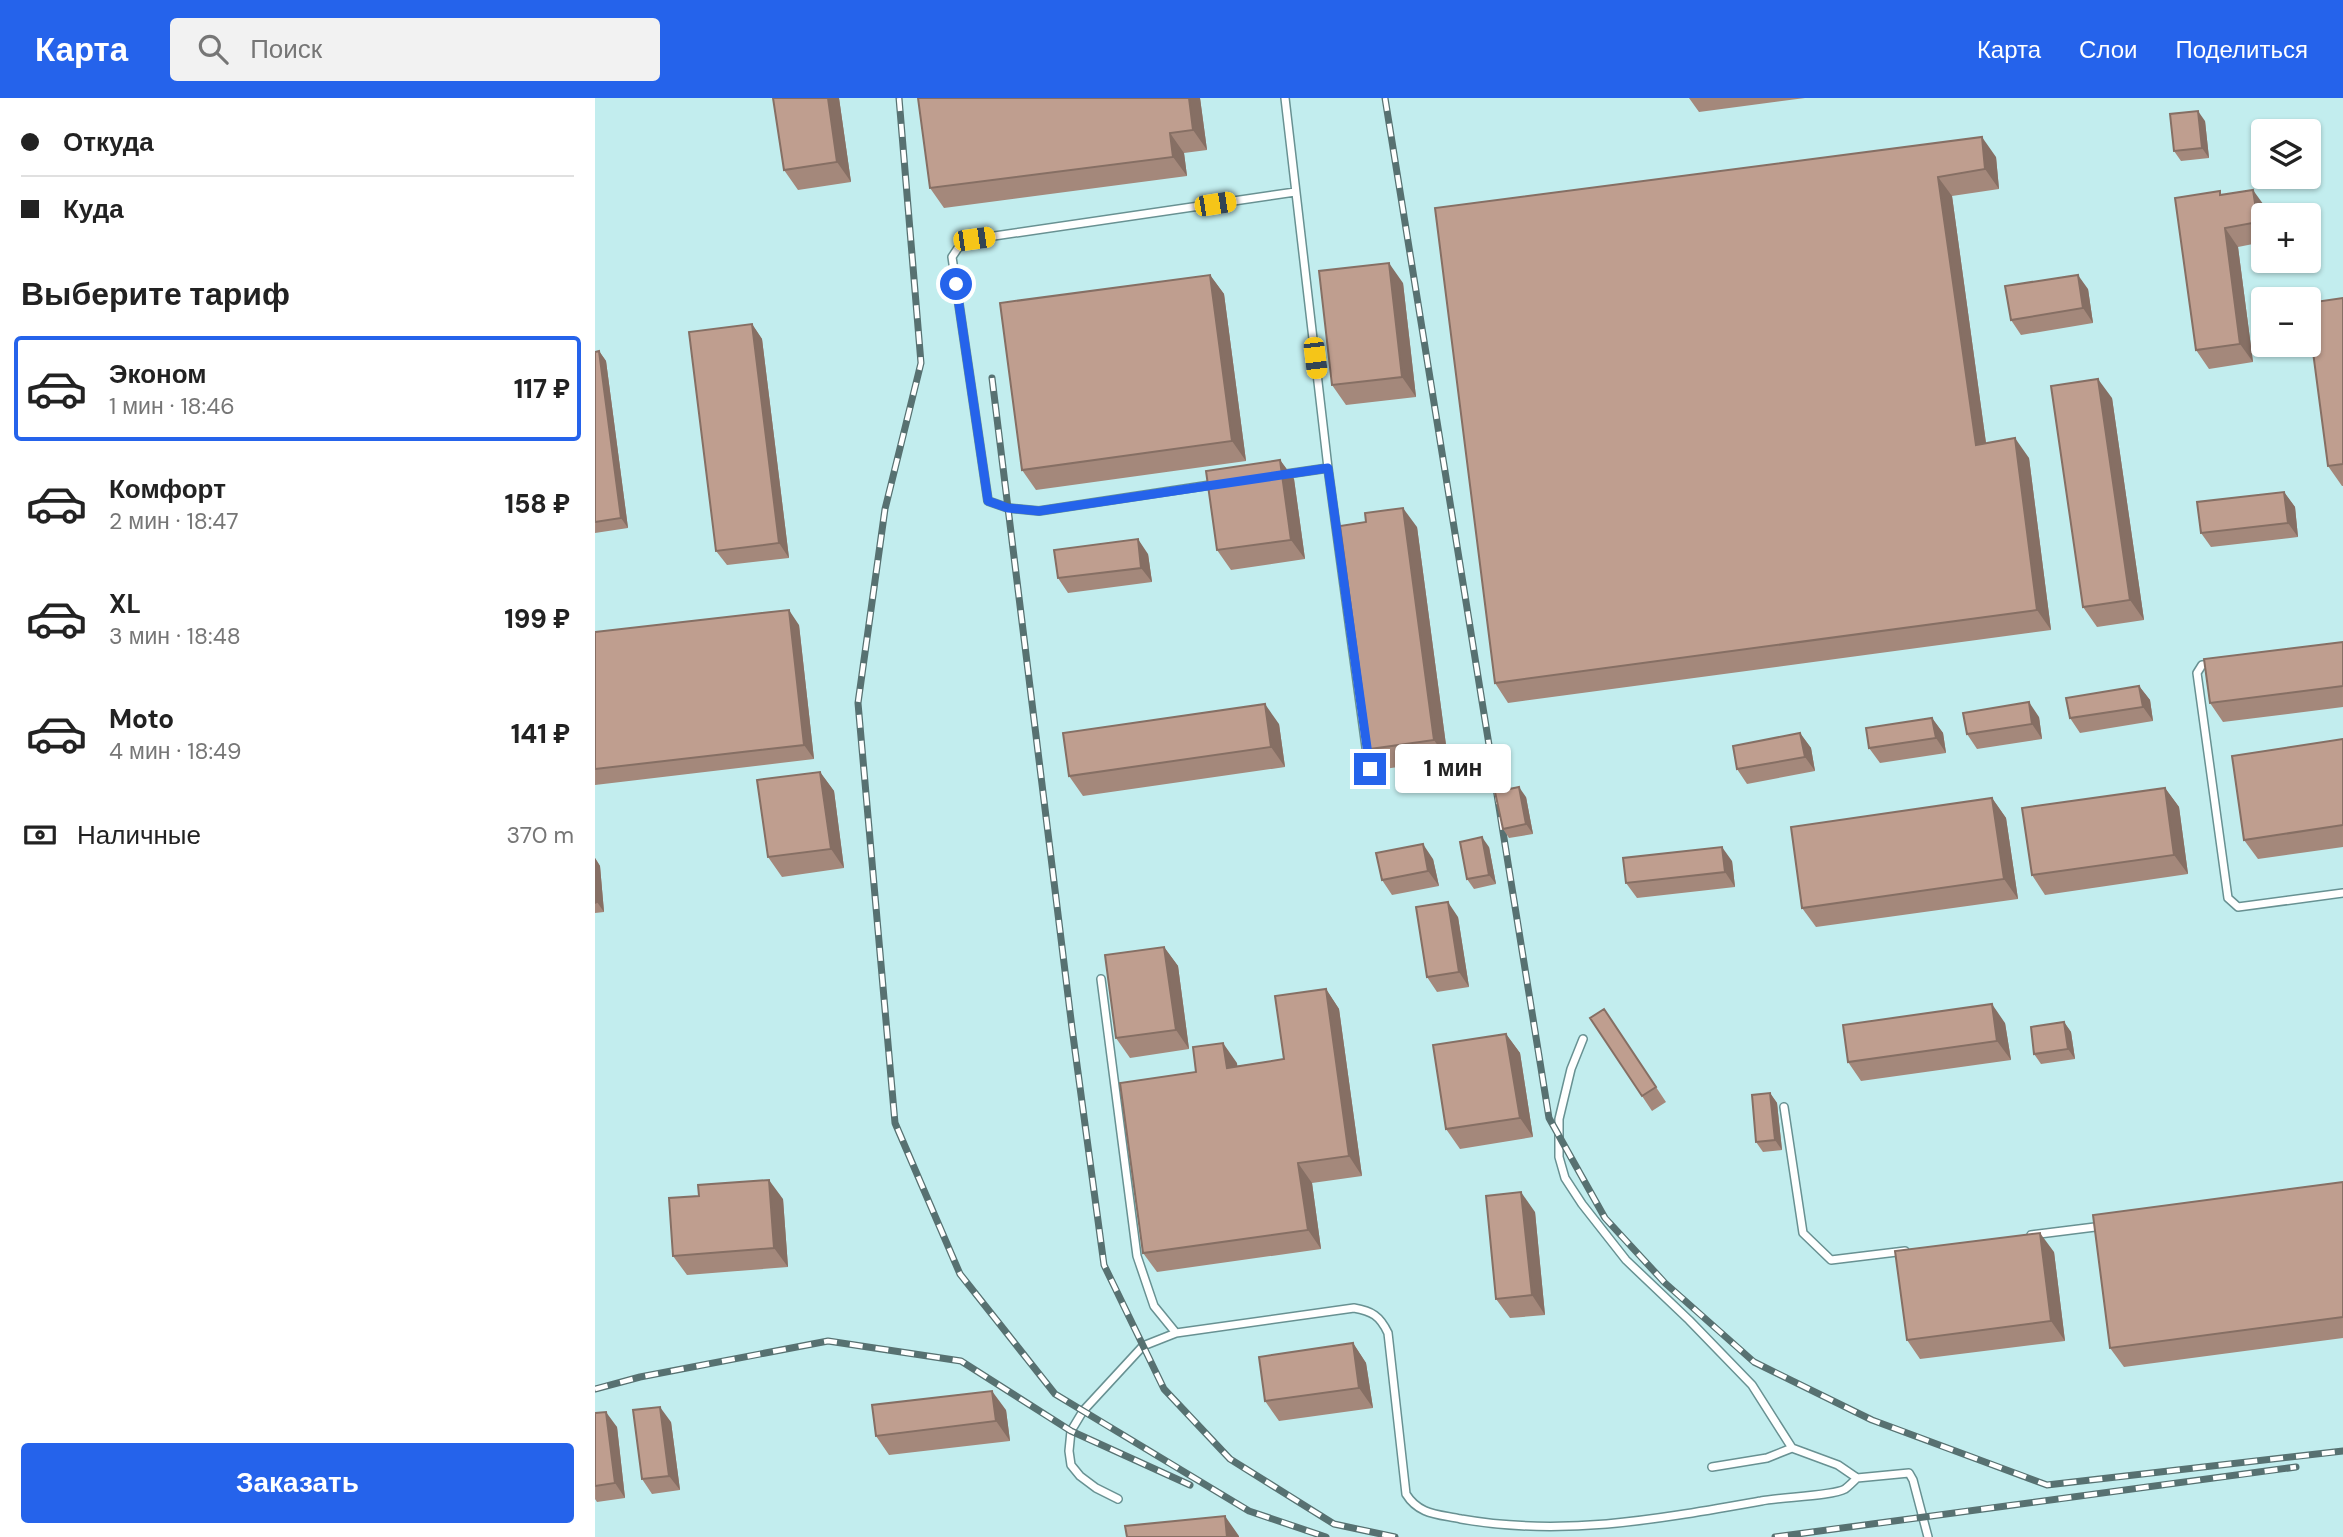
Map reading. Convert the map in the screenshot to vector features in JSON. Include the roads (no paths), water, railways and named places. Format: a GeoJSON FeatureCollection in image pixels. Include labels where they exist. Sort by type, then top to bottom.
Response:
{"type":"FeatureCollection","features":[{"type":"Feature","properties":{"kind":"lane"},"geometry":{"type":"LineString","coordinates":[[1285,98],[1328,468],[1370,769]]}},
{"type":"Feature","properties":{"kind":"lane"},"geometry":{"type":"LineString","coordinates":[[1232,482],[1039,511],[1008,508],[988,501],[952,257],[958,248],[974,239],[1295,192]]}},
{"type":"Feature","properties":{"kind":"lane"},"geometry":{"type":"LineString","coordinates":[[1273,476],[1328,468]]}},
{"type":"Feature","properties":{"kind":"lane"},"geometry":{"type":"LineString","coordinates":[[2227,662],[2202,665],[2197,673],[2228,898],[2238,907],[2343,893]]}},
{"type":"Feature","properties":{"kind":"lane"},"geometry":{"type":"LineString","coordinates":[[1101,979],[1137,1256],[1154,1306],[1176,1333]]}},
{"type":"Feature","properties":{"kind":"lane"},"geometry":{"type":"LineString","coordinates":[[1583,1039],[1570,1069],[1559,1119],[1559,1157],[1565,1178],[1582,1205],[1626,1260],[1752,1385],[1792,1448],[1838,1465],[1857,1478]]}},
{"type":"Feature","properties":{"kind":"lane"},"geometry":{"type":"LineString","coordinates":[[1784,1107],[1803,1233],[1831,1260],[1911,1250]]}},
{"type":"Feature","properties":{"kind":"lane"},"geometry":{"type":"LineString","coordinates":[[2018,1237],[2112,1225]]}},
{"type":"Feature","properties":{"kind":"lane"},"geometry":{"type":"LineString","coordinates":[[1118,1499],[1096,1488],[1071,1465],[1071,1431],[1083,1411],[1143,1346],[1176,1333],[1354,1308],[1369,1311],[1381,1318],[1388,1333],[1406,1494],[1413,1506],[1426,1512],[1484,1523],[1531,1528],[1598,1527],[1843,1490],[1857,1478],[1909,1473],[1928,1537]]}},
{"type":"Feature","properties":{"kind":"lane"},"geometry":{"type":"LineString","coordinates":[[1712,1467],[1767,1458],[1792,1448]]}},
{"type":"Feature","properties":{"kind":"railway"},"geometry":{"type":"LineString","coordinates":[[899,98],[921,363],[885,509],[858,703],[895,1123],[960,1274],[1055,1394],[1249,1511],[1326,1537]]}},
{"type":"Feature","properties":{"kind":"railway"},"geometry":{"type":"LineString","coordinates":[[1385,98],[1549,1118],[1605,1218],[1665,1283],[1754,1362],[1872,1420],[2047,1485],[2343,1451]]}},
{"type":"Feature","properties":{"kind":"railway"},"geometry":{"type":"LineString","coordinates":[[992,378],[1104,1265],[1164,1389],[1230,1459],[1334,1524],[1395,1537]]}},
{"type":"Feature","properties":{"kind":"railway"},"geometry":{"type":"LineString","coordinates":[[595,1389],[640,1377],[828,1341],[961,1361],[1071,1431],[1190,1485]]}},
{"type":"Feature","properties":{"kind":"railway"},"geometry":{"type":"LineString","coordinates":[[1775,1537],[2296,1467]]}}]}
